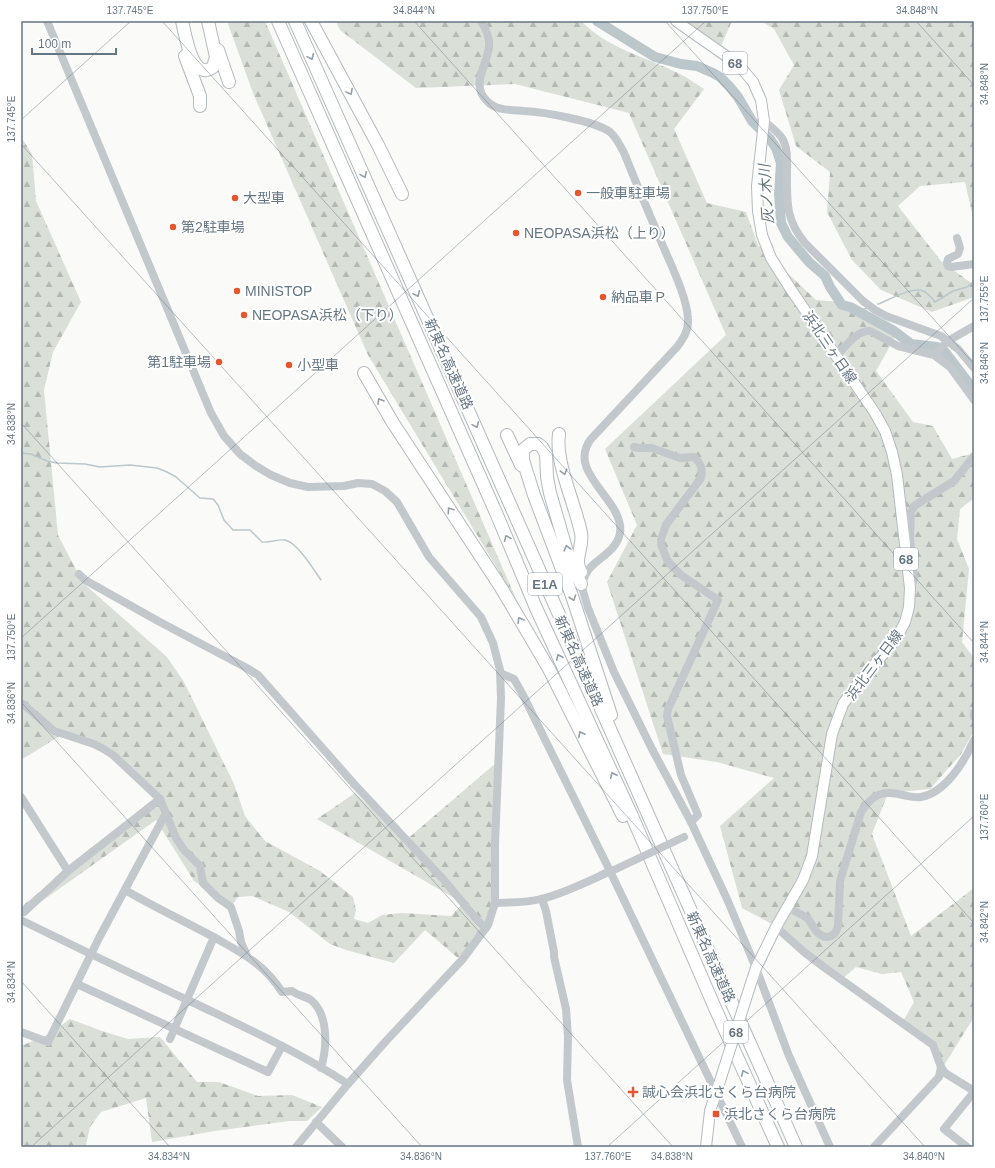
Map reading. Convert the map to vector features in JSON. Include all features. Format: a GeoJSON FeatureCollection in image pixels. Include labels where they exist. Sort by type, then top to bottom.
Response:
{"type":"FeatureCollection","features":[{"type":"Feature","properties":{"kind":"highway"},"geometry":{"type":"LineString","coordinates":[[175,21],[189,69],[200,96],[200,106]]}},
{"type":"Feature","properties":{"kind":"highway"},"geometry":{"type":"LineString","coordinates":[[182,21],[193,61],[200,69],[207,70],[213,67],[216,57],[208,21]]}},
{"type":"Feature","properties":{"kind":"highway"},"geometry":{"type":"LineString","coordinates":[[208,21],[229,82]]}},
{"type":"Feature","properties":{"kind":"highway","name":"新東名高速道路"},"geometry":{"type":"LineString","coordinates":[[278,21],[494,508],[536,608],[632,816],[715,1008],[778,1147]]}},
{"type":"Feature","properties":{"kind":"highway","name":"新東名高速道路"},"geometry":{"type":"LineString","coordinates":[[295,21],[796,1147]]}},
{"type":"Feature","properties":{"kind":"highway"},"geometry":{"type":"LineString","coordinates":[[311,21],[378,145],[402,194]]}},
{"type":"Feature","properties":{"kind":"highway"},"geometry":{"type":"LineString","coordinates":[[364,373],[393,423],[500,586],[549,669],[624,818],[715,1008]]}},
{"type":"Feature","properties":{"kind":"highway"},"geometry":{"type":"LineString","coordinates":[[559,434],[558,449],[582,537],[578,565],[583,580]]}},
{"type":"Feature","properties":{"kind":"highway"},"geometry":{"type":"LineString","coordinates":[[508,435],[534,495],[572,596],[630,772]]}},
{"type":"Feature","properties":{"kind":"highway"},"geometry":{"type":"LineString","coordinates":[[534,495],[522,455],[526,447],[538,444],[542,446],[546,454],[550,493],[570,562],[583,580]]}},
{"type":"Feature","properties":{"kind":"main road","name":"浜北三ヶ日線"},"geometry":{"type":"LineString","coordinates":[[676,21],[744,70],[753,82],[761,100],[763,128],[757,186],[758,211],[762,235],[771,258],[875,412],[885,431],[892,452],[897,475],[910,588],[909,607],[905,622],[896,639],[856,686],[843,704],[832,734],[812,856],[803,880],[776,927],[756,968],[710,1111],[706,1147]]}},
{"type":"Feature","properties":{"kind":"street"},"geometry":{"type":"LineString","coordinates":[[47,21],[211,413],[224,436],[240,454],[256,466],[290,483],[308,487],[344,486],[358,483],[372,484],[385,491],[397,502],[429,557],[481,617],[493,643],[500,673],[501,698],[495,844],[495,903],[486,928],[462,960],[386,1041],[296,1147]]}},
{"type":"Feature","properties":{"kind":"street"},"geometry":{"type":"LineString","coordinates":[[481,21],[488,37],[489,47],[481,72],[479,87],[482,95],[488,102],[506,109],[542,113],[599,126],[611,133],[625,155],[682,293],[688,314],[688,327],[680,343],[591,439],[585,448],[584,459],[587,469],[616,515],[620,534],[615,545],[589,568],[583,580],[588,608],[614,672],[691,822],[727,899],[756,968],[789,1056],[830,1147]]}},
{"type":"Feature","properties":{"kind":"street"},"geometry":{"type":"LineString","coordinates":[[763,128],[781,137],[786,147],[788,206],[791,221],[797,233],[805,243],[863,301],[875,310],[886,316],[931,332],[946,343],[958,349],[974,368]]}},
{"type":"Feature","properties":{"kind":"street"},"geometry":{"type":"LineString","coordinates":[[957,238],[960,248],[958,254],[948,259],[948,266],[951,267],[974,264]]}},
{"type":"Feature","properties":{"kind":"street"},"geometry":{"type":"LineString","coordinates":[[935,353],[946,343],[974,326]]}},
{"type":"Feature","properties":{"kind":"street"},"geometry":{"type":"LineString","coordinates":[[836,356],[859,334],[870,331],[891,344],[935,353],[950,367],[974,400]]}},
{"type":"Feature","properties":{"kind":"street"},"geometry":{"type":"LineString","coordinates":[[634,447],[652,448],[680,458],[694,457],[701,464],[702,470],[701,478],[666,526],[661,539],[662,550],[667,560],[674,568],[681,575],[718,600],[668,710],[667,716],[681,774],[698,815],[691,822]]}},
{"type":"Feature","properties":{"kind":"street"},"geometry":{"type":"LineString","coordinates":[[910,588],[914,580],[910,538],[912,512],[914,506],[954,481],[974,456]]}},
{"type":"Feature","properties":{"kind":"street"},"geometry":{"type":"LineString","coordinates":[[79,574],[85,580],[158,621],[239,663],[258,675],[355,785],[443,879],[478,921],[486,928]]}},
{"type":"Feature","properties":{"kind":"street"},"geometry":{"type":"LineString","coordinates":[[500,673],[514,679],[519,686],[613,870],[716,1095],[742,1147]]}},
{"type":"Feature","properties":{"kind":"street"},"geometry":{"type":"LineString","coordinates":[[21,705],[23,704],[54,731],[102,748],[130,770],[160,799],[176,838],[184,850],[200,866],[204,883],[218,898],[231,907],[240,931],[241,942],[247,956]]}},
{"type":"Feature","properties":{"kind":"street"},"geometry":{"type":"LineString","coordinates":[[788,907],[806,918],[818,933],[829,937],[834,936],[838,926],[840,881],[862,812],[868,802],[874,797],[884,793],[896,793],[920,797],[929,795],[939,789],[959,768],[968,754],[974,740]]}},
{"type":"Feature","properties":{"kind":"street"},"geometry":{"type":"LineString","coordinates":[[21,797],[68,871]]}},
{"type":"Feature","properties":{"kind":"street"},"geometry":{"type":"LineString","coordinates":[[21,913],[24,912],[68,871],[160,799]]}},
{"type":"Feature","properties":{"kind":"street"},"geometry":{"type":"LineString","coordinates":[[21,1032],[48,1042],[99,938],[166,813]]}},
{"type":"Feature","properties":{"kind":"street"},"geometry":{"type":"LineString","coordinates":[[495,903],[514,903],[542,899],[573,888],[695,832]]}},
{"type":"Feature","properties":{"kind":"street"},"geometry":{"type":"LineString","coordinates":[[125,890],[247,956],[274,980],[282,992],[292,991],[296,995],[310,999],[319,1009],[323,1023],[325,1052],[322,1068]]}},
{"type":"Feature","properties":{"kind":"street"},"geometry":{"type":"LineString","coordinates":[[542,899],[546,911],[554,957],[566,1009],[568,1037],[567,1080],[578,1147]]}},
{"type":"Feature","properties":{"kind":"street"},"geometry":{"type":"LineString","coordinates":[[21,920],[282,1046],[348,1084]]}},
{"type":"Feature","properties":{"kind":"street"},"geometry":{"type":"LineString","coordinates":[[776,927],[804,952],[825,968],[933,1045],[944,1073],[974,1091],[944,1129],[967,1147]]}},
{"type":"Feature","properties":{"kind":"street"},"geometry":{"type":"LineString","coordinates":[[170,1039],[214,937]]}},
{"type":"Feature","properties":{"kind":"street"},"geometry":{"type":"LineString","coordinates":[[77,984],[268,1072],[282,1046]]}},
{"type":"Feature","properties":{"kind":"street"},"geometry":{"type":"LineString","coordinates":[[874,1147],[939,1077],[941,1067]]}},
{"type":"Feature","properties":{"kind":"street"},"geometry":{"type":"LineString","coordinates":[[316,1122],[342,1147]]}},
{"type":"Feature","properties":{"kind":"green space"},"geometry":{"type":"Polygon","coordinates":[[[227,21],[265,21],[517,601],[368,355],[253,93],[227,21]]]}},
{"type":"Feature","properties":{"kind":"green space"},"geometry":{"type":"Polygon","coordinates":[[[336,21],[581,21],[592,31],[615,46],[680,74],[704,89],[674,129],[707,203],[746,212],[758,245],[816,300],[840,302],[895,337],[876,371],[913,422],[933,426],[952,459],[974,453],[974,498],[960,509],[957,539],[969,569],[962,642],[974,658],[974,731],[961,754],[930,789],[888,793],[872,834],[911,936],[974,888],[974,1017],[943,1067],[933,1045],[902,1023],[914,1002],[901,972],[882,974],[856,967],[841,980],[774,925],[742,908],[720,826],[774,778],[717,762],[663,754],[607,582],[637,525],[605,449],[726,335],[629,113],[515,84],[416,88],[340,30],[336,21]]]}},
{"type":"Feature","properties":{"kind":"green space"},"geometry":{"type":"Polygon","coordinates":[[[685,21],[732,21],[721,46],[685,21]]]}},
{"type":"Feature","properties":{"kind":"green space"},"geometry":{"type":"Polygon","coordinates":[[[761,21],[974,21],[974,222],[965,182],[920,186],[898,206],[941,261],[974,285],[974,297],[932,312],[881,290],[852,260],[827,212],[830,172],[796,146],[779,90],[794,65],[774,29],[761,21]]]}},
{"type":"Feature","properties":{"kind":"green space"},"geometry":{"type":"Polygon","coordinates":[[[21,137],[32,154],[36,201],[81,302],[53,352],[44,390],[58,535],[83,583],[167,657],[184,682],[234,784],[245,816],[265,841],[320,871],[353,897],[356,910],[354,919],[368,923],[382,915],[402,913],[451,916],[463,903],[317,819],[355,793],[406,840],[496,763],[495,901],[483,931],[458,958],[425,930],[394,963],[330,944],[289,912],[252,896],[238,897],[231,907],[194,881],[156,820],[21,916],[21,907],[157,796],[118,760],[63,734],[21,760],[21,137]]]}},
{"type":"Feature","properties":{"kind":"green space"},"geometry":{"type":"Polygon","coordinates":[[[70,1019],[128,1039],[160,1037],[197,1082],[219,1082],[258,1096],[292,1095],[322,1107],[307,1121],[289,1121],[215,1131],[152,1142],[146,1098],[101,1112],[90,1127],[86,1147],[21,1147],[21,1046],[49,1034],[70,1019]]]}},
{"type":"Feature","properties":{"kind":"waterway","name":"灰ノ木川"},"geometry":{"type":"LineString","coordinates":[[597,21],[655,57],[681,64],[697,66],[720,77],[738,97],[752,121],[770,139],[776,148],[781,163],[779,194],[781,223],[788,237],[809,262],[825,276],[830,287],[842,305],[850,307],[894,331],[911,344],[937,347],[945,352],[974,390]]}},
{"type":"Feature","properties":{"kind":"waterway"},"geometry":{"type":"LineString","coordinates":[[878,304],[913,290],[919,290],[927,293],[935,302],[953,291],[967,287],[974,281]]}},
{"type":"Feature","properties":{"kind":"waterway","name":"灰ノ木川"},"geometry":{"type":"LineString","coordinates":[[858,311],[868,308]]}},
{"type":"Feature","properties":{"kind":"waterway"},"geometry":{"type":"LineString","coordinates":[[21,453],[31,454],[47,461],[57,463],[85,464],[100,467],[130,465],[157,468],[167,472],[176,477],[200,498],[213,499],[218,505],[224,520],[233,530],[250,530],[262,542],[282,540],[290,542],[305,557],[321,580]]}},
{"type":"Feature","properties":{"kind":"place","name":"一般車駐車場"},"geometry":{"type":"Point","coordinates":[578,193]}},
{"type":"Feature","properties":{"kind":"place","name":"大型車"},"geometry":{"type":"Point","coordinates":[235,198]}},
{"type":"Feature","properties":{"kind":"place","name":"第2駐車場"},"geometry":{"type":"Point","coordinates":[173,227]}},
{"type":"Feature","properties":{"kind":"place","name":"NEOPASA浜松（上り）"},"geometry":{"type":"Point","coordinates":[516,233]}},
{"type":"Feature","properties":{"kind":"place","name":"MINISTOP"},"geometry":{"type":"Point","coordinates":[237,291]}},
{"type":"Feature","properties":{"kind":"place","name":"納品車Ｐ"},"geometry":{"type":"Point","coordinates":[603,297]}},
{"type":"Feature","properties":{"kind":"place","name":"NEOPASA浜松（下り）"},"geometry":{"type":"Point","coordinates":[244,315]}},
{"type":"Feature","properties":{"kind":"place","name":"第1駐車場"},"geometry":{"type":"Point","coordinates":[219,362]}},
{"type":"Feature","properties":{"kind":"place","name":"小型車"},"geometry":{"type":"Point","coordinates":[289,365]}},
{"type":"Feature","properties":{"kind":"place","name":"誠心会浜北さくら台病院"},"geometry":{"type":"Point","coordinates":[633,1092]}},
{"type":"Feature","properties":{"kind":"place","name":"浜北さくら台病院"},"geometry":{"type":"Point","coordinates":[716,1114]}}]}
